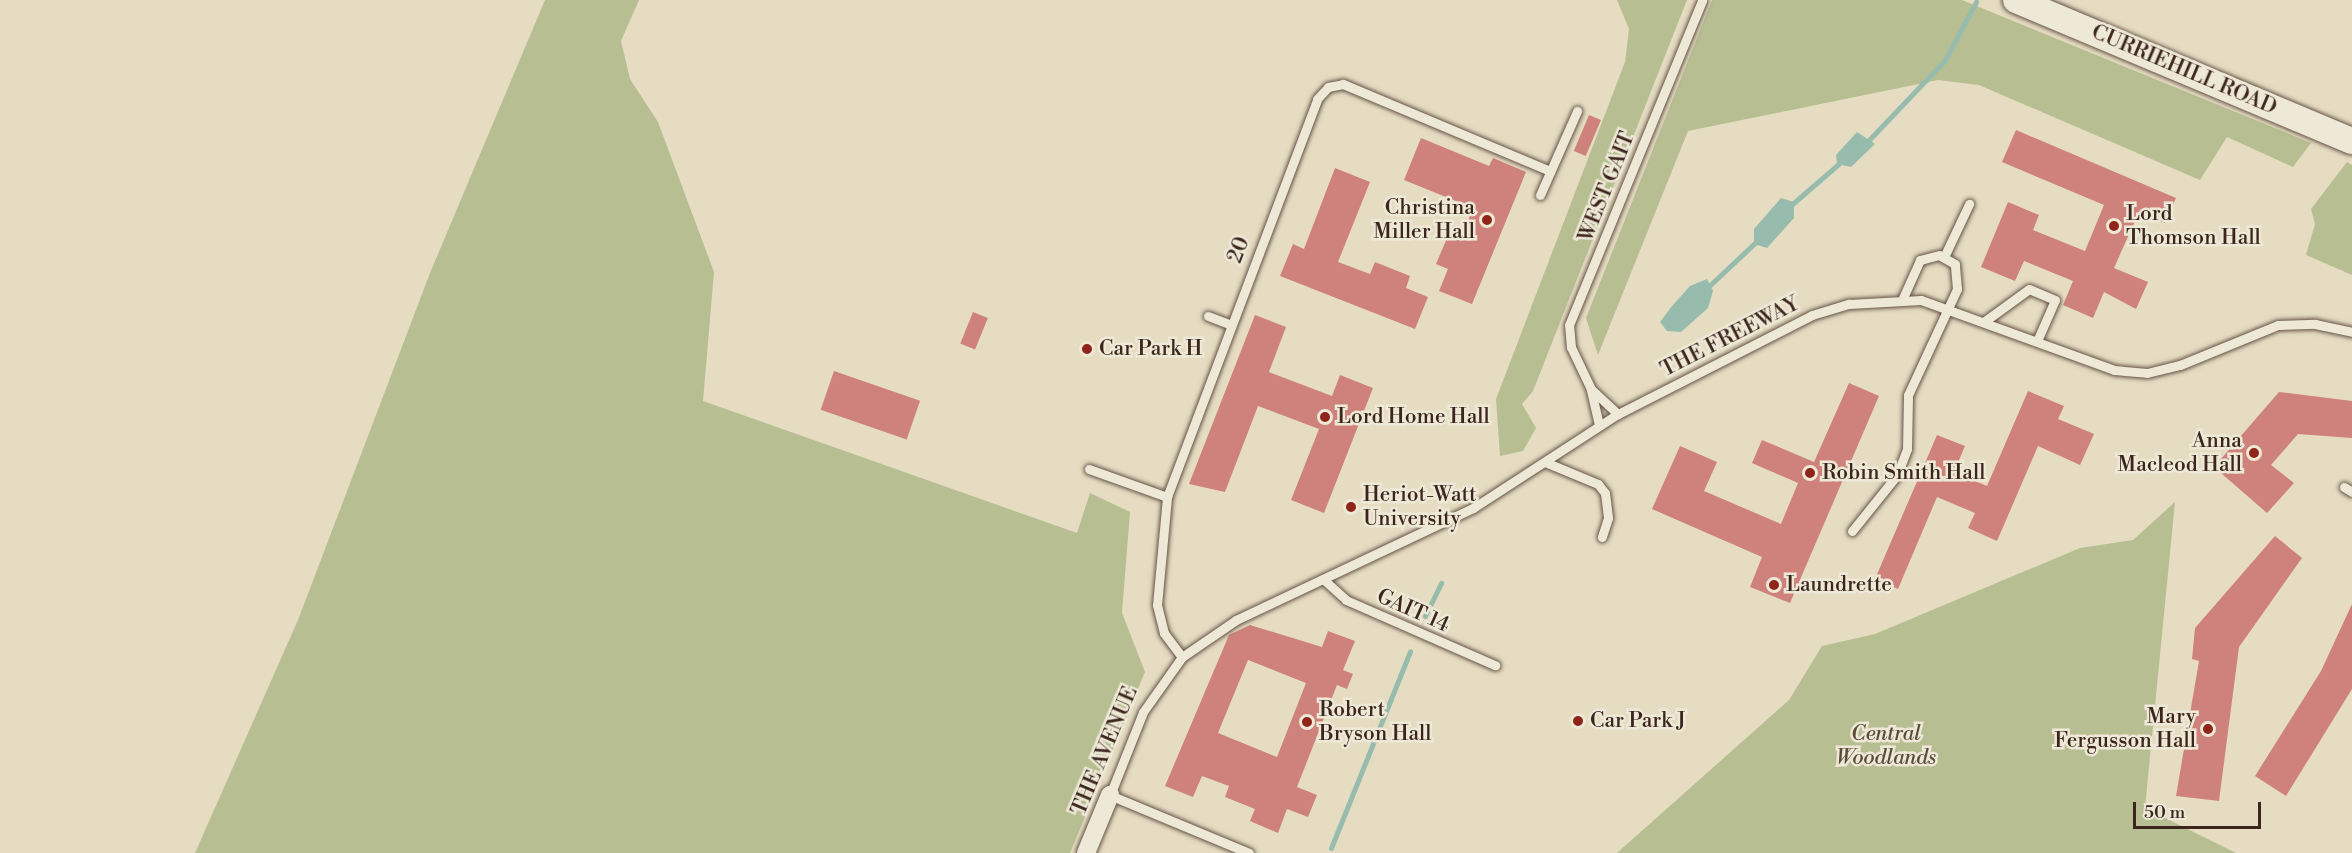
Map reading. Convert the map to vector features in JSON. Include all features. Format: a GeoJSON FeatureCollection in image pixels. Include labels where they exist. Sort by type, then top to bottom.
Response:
{"type":"FeatureCollection","features":[{"type":"Feature","properties":{"kind":"street","name":"CURRIEHILL ROAD"},"geometry":{"type":"LineString","coordinates":[[2016,0],[2352,141]]}},
{"type":"Feature","properties":{"kind":"street","name":"THE AVENUE"},"geometry":{"type":"LineString","coordinates":[[1086,853],[1110,795]]}},
{"type":"Feature","properties":{"kind":"lane","name":"WEST GAIT"},"geometry":{"type":"LineString","coordinates":[[1599,425],[1591,388],[1571,347],[1569,325],[1702,0]]}},
{"type":"Feature","properties":{"kind":"lane","name":"20"},"geometry":{"type":"LineString","coordinates":[[1182,657],[1164,633],[1157,605],[1167,497],[1317,99],[1328,87],[1343,84],[1550,171]]}},
{"type":"Feature","properties":{"kind":"lane"},"geometry":{"type":"LineString","coordinates":[[1540,195],[1577,111]]}},
{"type":"Feature","properties":{"kind":"lane"},"geometry":{"type":"LineString","coordinates":[[1944,257],[1969,204]]}},
{"type":"Feature","properties":{"kind":"lane"},"geometry":{"type":"LineString","coordinates":[[1852,531],[1897,475],[1907,448],[1908,395],[1949,308],[1959,277],[1955,264],[1944,257],[1920,260],[1902,300]]}},
{"type":"Feature","properties":{"kind":"lane"},"geometry":{"type":"LineString","coordinates":[[1985,321],[2028,289],[2055,300],[2037,341]]}},
{"type":"Feature","properties":{"kind":"lane","name":"THE FREEWAY"},"geometry":{"type":"LineString","coordinates":[[1545,462],[1618,414],[1812,315],[1849,304],[1902,300],[1949,308],[1985,321]]}},
{"type":"Feature","properties":{"kind":"lane"},"geometry":{"type":"LineString","coordinates":[[1208,316],[1231,325]]}},
{"type":"Feature","properties":{"kind":"lane"},"geometry":{"type":"LineString","coordinates":[[1985,321],[2114,370],[2146,373],[2180,365],[2278,325],[2315,324],[2352,332]]}},
{"type":"Feature","properties":{"kind":"lane","name":"WEST GAIT"},"geometry":{"type":"LineString","coordinates":[[1591,388],[1618,414]]}},
{"type":"Feature","properties":{"kind":"lane"},"geometry":{"type":"LineString","coordinates":[[1323,579],[1473,508],[1545,462],[1598,484],[1605,493],[1608,518],[1602,537]]}},
{"type":"Feature","properties":{"kind":"lane"},"geometry":{"type":"LineString","coordinates":[[1089,469],[1167,497]]}},
{"type":"Feature","properties":{"kind":"lane","name":"THE AVENUE"},"geometry":{"type":"LineString","coordinates":[[1110,795],[1143,712],[1182,657],[1236,620],[1323,579]]}},
{"type":"Feature","properties":{"kind":"lane","name":"GAIT 14"},"geometry":{"type":"LineString","coordinates":[[1323,579],[1346,600],[1495,665]]}},
{"type":"Feature","properties":{"kind":"lane"},"geometry":{"type":"LineString","coordinates":[[1110,795],[1249,853]]}},
{"type":"Feature","properties":{"kind":"green space"},"geometry":{"type":"Polygon","coordinates":[[[545,0],[639,0],[621,41],[630,79],[658,122],[714,272],[703,401],[1077,533],[1090,493],[1130,512],[1122,613],[1145,672],[1070,853],[195,853],[298,620],[430,273],[545,0]]]}},
{"type":"Feature","properties":{"kind":"green space"},"geometry":{"type":"Polygon","coordinates":[[[1617,0],[1687,0],[1533,391],[1522,404],[1536,428],[1523,451],[1500,456],[1496,399],[1625,62],[1629,29],[1617,0]]]}},
{"type":"Feature","properties":{"kind":"green space"},"geometry":{"type":"Polygon","coordinates":[[[1712,0],[1962,0],[2311,143],[2293,167],[2227,137],[2200,180],[1979,85],[1938,80],[1688,131],[1598,355],[1586,318],[1712,0]]]}},
{"type":"Feature","properties":{"kind":"green space"},"geometry":{"type":"Polygon","coordinates":[[[2347,162],[2352,165],[2352,275],[2306,255],[2315,224],[2311,209],[2347,162]]]}},
{"type":"Feature","properties":{"kind":"green space","name":"Central Woodlands"},"geometry":{"type":"Polygon","coordinates":[[[2175,502],[2145,808],[2236,853],[1617,853],[1789,700],[1822,646],[1875,634],[2080,548],[2133,540],[2175,502]]]}},
{"type":"Feature","properties":{"kind":"shaded area"},"geometry":{"type":"Polygon","coordinates":[[[1857,132],[1875,144],[1851,167],[1837,164],[1836,155],[1857,132]]]}},
{"type":"Feature","properties":{"kind":"shaded area"},"geometry":{"type":"Polygon","coordinates":[[[1781,198],[1794,202],[1794,218],[1767,248],[1754,244],[1754,229],[1781,198]]]}},
{"type":"Feature","properties":{"kind":"shaded area"},"geometry":{"type":"Polygon","coordinates":[[[1707,279],[1713,291],[1708,308],[1681,332],[1667,331],[1660,322],[1672,306],[1690,286],[1707,279]]]}},
{"type":"Feature","properties":{"kind":"building"},"geometry":{"type":"Polygon","coordinates":[[[1589,115],[1601,120],[1586,156],[1574,151],[1589,115]]]}},
{"type":"Feature","properties":{"kind":"building","name":"Lord Thomson Hall"},"geometry":{"type":"Polygon","coordinates":[[[2016,130],[2176,198],[2165,223],[2139,212],[2114,268],[2148,282],[2136,309],[2104,292],[2093,318],[2063,305],[2073,281],[2024,261],[2015,281],[1981,267],[2008,202],[2039,215],[2033,230],[2085,251],[2104,205],[2002,162],[2016,130]]]}},
{"type":"Feature","properties":{"kind":"building","name":"Christina Miller Hall"},"geometry":{"type":"Polygon","coordinates":[[[1421,138],[1489,166],[1493,158],[1526,172],[1472,304],[1439,291],[1448,269],[1436,264],[1450,231],[1462,236],[1473,208],[1404,180],[1421,138]]]}},
{"type":"Feature","properties":{"kind":"building","name":"Christina Miller Hall"},"geometry":{"type":"Polygon","coordinates":[[[1335,168],[1370,182],[1338,262],[1370,274],[1375,262],[1410,276],[1406,288],[1428,297],[1415,329],[1280,276],[1293,244],[1304,249],[1335,168]]]}},
{"type":"Feature","properties":{"kind":"building"},"geometry":{"type":"Polygon","coordinates":[[[973,312],[988,318],[975,350],[960,344],[973,312]]]}},
{"type":"Feature","properties":{"kind":"building","name":"Lord Home Hall"},"geometry":{"type":"Polygon","coordinates":[[[1255,315],[1286,327],[1269,372],[1332,396],[1340,375],[1373,388],[1324,513],[1291,500],[1319,429],[1258,406],[1225,492],[1189,484],[1255,315]]]}},
{"type":"Feature","properties":{"kind":"building"},"geometry":{"type":"Polygon","coordinates":[[[834,371],[920,401],[907,439],[821,410],[834,371]]]}},
{"type":"Feature","properties":{"kind":"building","name":"Robin Smith Hall"},"geometry":{"type":"Polygon","coordinates":[[[1849,383],[1879,396],[1790,603],[1750,587],[1762,557],[1652,509],[1680,446],[1717,462],[1704,491],[1781,524],[1798,483],[1752,463],[1762,440],[1814,462],[1849,383]]]}},
{"type":"Feature","properties":{"kind":"building"},"geometry":{"type":"Polygon","coordinates":[[[2028,391],[2064,406],[2058,419],[2094,434],[2080,465],[2038,446],[1997,541],[1968,528],[1975,513],[1937,497],[1898,589],[1875,579],[1937,435],[1965,446],[1954,472],[1987,486],[2028,391]]]}},
{"type":"Feature","properties":{"kind":"building","name":"Anna Macleod Hall"},"geometry":{"type":"Polygon","coordinates":[[[2279,392],[2352,401],[2352,438],[2298,434],[2271,465],[2294,483],[2267,513],[2214,467],[2279,392]]]}},
{"type":"Feature","properties":{"kind":"building","name":"Mary Fergusson Hall"},"geometry":{"type":"Polygon","coordinates":[[[2275,536],[2302,558],[2239,647],[2219,801],[2176,796],[2199,661],[2192,659],[2195,628],[2275,536]]]}},
{"type":"Feature","properties":{"kind":"building"},"geometry":{"type":"Polygon","coordinates":[[[2352,604],[2352,689],[2286,796],[2255,776],[2321,671],[2352,604]]]}},
{"type":"Feature","properties":{"kind":"building","name":"Robert Bryson Hall"},"geometry":{"type":"Polygon","coordinates":[[[1250,625],[1322,647],[1328,631],[1355,641],[1343,670],[1353,674],[1347,689],[1337,685],[1297,787],[1317,795],[1308,817],[1287,809],[1278,833],[1250,821],[1255,809],[1225,797],[1229,786],[1202,776],[1193,797],[1165,786],[1229,635],[1250,625]],[[1248,660],[1218,733],[1277,757],[1306,683],[1248,660]]]}},
{"type":"Feature","properties":{"kind":"waterway"},"geometry":{"type":"LineString","coordinates":[[1866,143],[1945,60],[1976,2]]}},
{"type":"Feature","properties":{"kind":"waterway"},"geometry":{"type":"LineString","coordinates":[[1790,206],[1842,161]]}},
{"type":"Feature","properties":{"kind":"waterway"},"geometry":{"type":"LineString","coordinates":[[1709,286],[1759,239]]}},
{"type":"Feature","properties":{"kind":"waterway"},"geometry":{"type":"LineString","coordinates":[[1425,616],[1441,583]]}},
{"type":"Feature","properties":{"kind":"waterway"},"geometry":{"type":"LineString","coordinates":[[1331,848],[1410,651]]}},
{"type":"Feature","properties":{"kind":"place","name":"Christina Miller Hall"},"geometry":{"type":"Point","coordinates":[1487,220]}},
{"type":"Feature","properties":{"kind":"place","name":"Lord Thomson Hall"},"geometry":{"type":"Point","coordinates":[2114,226]}},
{"type":"Feature","properties":{"kind":"place","name":"Car Park H"},"geometry":{"type":"Point","coordinates":[1087,349]}},
{"type":"Feature","properties":{"kind":"place","name":"Lord Home Hall"},"geometry":{"type":"Point","coordinates":[1325,417]}},
{"type":"Feature","properties":{"kind":"place","name":"Anna Macleod Hall"},"geometry":{"type":"Point","coordinates":[2254,453]}},
{"type":"Feature","properties":{"kind":"place","name":"Robin Smith Hall"},"geometry":{"type":"Point","coordinates":[1810,473]}},
{"type":"Feature","properties":{"kind":"place","name":"Heriot-Watt University"},"geometry":{"type":"Point","coordinates":[1351,507]}},
{"type":"Feature","properties":{"kind":"place","name":"Laundrette"},"geometry":{"type":"Point","coordinates":[1774,585]}},
{"type":"Feature","properties":{"kind":"place","name":"Car Park J"},"geometry":{"type":"Point","coordinates":[1578,721]}},
{"type":"Feature","properties":{"kind":"place","name":"Robert Bryson Hall"},"geometry":{"type":"Point","coordinates":[1307,722]}},
{"type":"Feature","properties":{"kind":"place","name":"Mary Fergusson Hall"},"geometry":{"type":"Point","coordinates":[2208,729]}}]}
